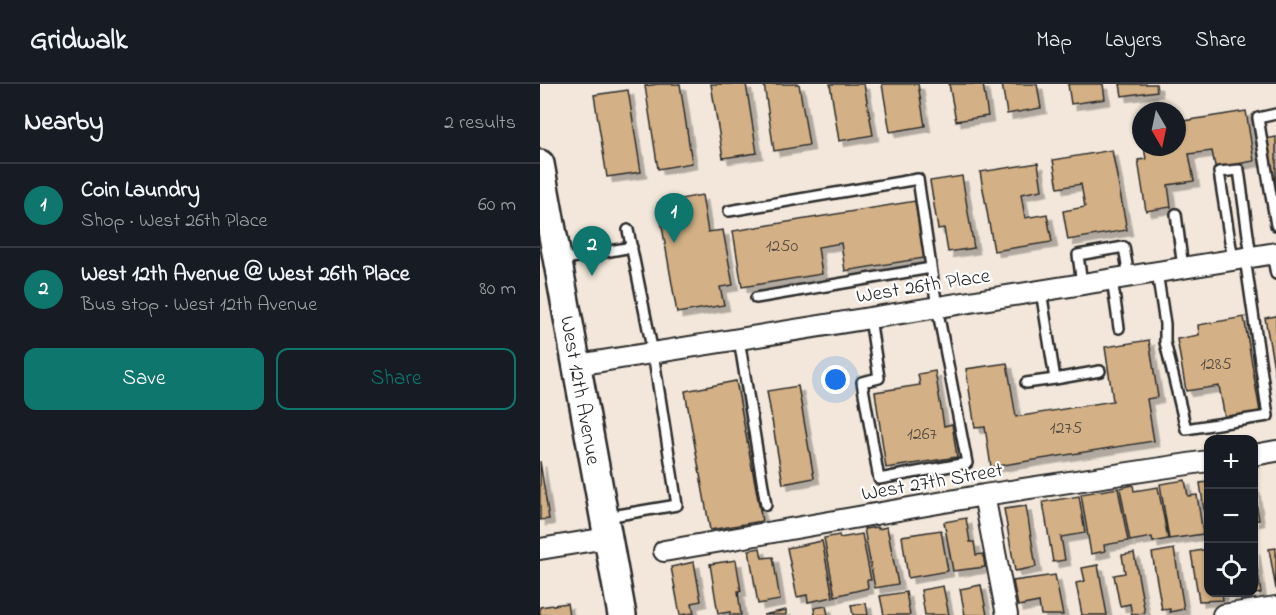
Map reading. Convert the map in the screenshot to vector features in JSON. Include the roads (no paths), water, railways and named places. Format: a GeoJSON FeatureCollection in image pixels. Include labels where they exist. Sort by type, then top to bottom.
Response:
{"type":"FeatureCollection","features":[{"type":"Feature","properties":{"kind":"main road","name":"West 12th Avenue"},"geometry":{"type":"LineString","coordinates":[[540,164],[544,212],[558,260],[622,615]]}},
{"type":"Feature","properties":{"kind":"street","name":"West 26th Place"},"geometry":{"type":"LineString","coordinates":[[577,365],[1274,254]]}},
{"type":"Feature","properties":{"kind":"street"},"geometry":{"type":"LineString","coordinates":[[1258,453],[1276,451]]}},
{"type":"Feature","properties":{"kind":"street","name":"West 27th Street"},"geometry":{"type":"LineString","coordinates":[[664,551],[984,495],[1204,462]]}},
{"type":"Feature","properties":{"kind":"street"},"geometry":{"type":"LineString","coordinates":[[984,495],[1007,615]]}},
{"type":"Feature","properties":{"kind":"street"},"geometry":{"type":"LineString","coordinates":[[540,549],[606,528]]}},
{"type":"Feature","properties":{"kind":"street"},"geometry":{"type":"LineString","coordinates":[[1223,615],[1276,607]]}},
{"type":"Feature","properties":{"kind":"lane"},"geometry":{"type":"LineString","coordinates":[[1276,114],[1258,118],[1276,225]]}},
{"type":"Feature","properties":{"kind":"lane"},"geometry":{"type":"LineString","coordinates":[[1157,272],[1165,324],[1165,342],[1186,429],[1268,416],[1243,258],[1239,170],[1219,172],[1243,258]]}},
{"type":"Feature","properties":{"kind":"lane"},"geometry":{"type":"LineString","coordinates":[[729,211],[918,179],[937,307],[967,463],[879,478],[862,382],[879,378],[870,318]]}},
{"type":"Feature","properties":{"kind":"lane"},"geometry":{"type":"LineString","coordinates":[[1176,214],[1183,268]]}},
{"type":"Feature","properties":{"kind":"lane"},"geometry":{"type":"LineString","coordinates":[[606,528],[677,505],[653,353],[628,230]]}},
{"type":"Feature","properties":{"kind":"lane"},"geometry":{"type":"LineString","coordinates":[[558,260],[632,247]]}},
{"type":"Feature","properties":{"kind":"lane"},"geometry":{"type":"LineString","coordinates":[[1082,284],[1077,255],[1125,248],[1120,278],[1119,328]]}},
{"type":"Feature","properties":{"kind":"lane"},"geometry":{"type":"LineString","coordinates":[[1274,254],[1276,274]]}},
{"type":"Feature","properties":{"kind":"lane"},"geometry":{"type":"LineString","coordinates":[[756,298],[932,268]]}},
{"type":"Feature","properties":{"kind":"lane"},"geometry":{"type":"LineString","coordinates":[[1041,291],[1055,379]]}},
{"type":"Feature","properties":{"kind":"lane"},"geometry":{"type":"LineString","coordinates":[[739,339],[766,505]]}},
{"type":"Feature","properties":{"kind":"lane"},"geometry":{"type":"LineString","coordinates":[[1026,383],[1100,371]]}},
{"type":"Feature","properties":{"kind":"place","name":"Coin Laundry"},"geometry":{"type":"Point","coordinates":[674,243]}},
{"type":"Feature","properties":{"kind":"place","name":"West 12th Avenue @ West 26th Place"},"geometry":{"type":"Point","coordinates":[592,276]}}]}
